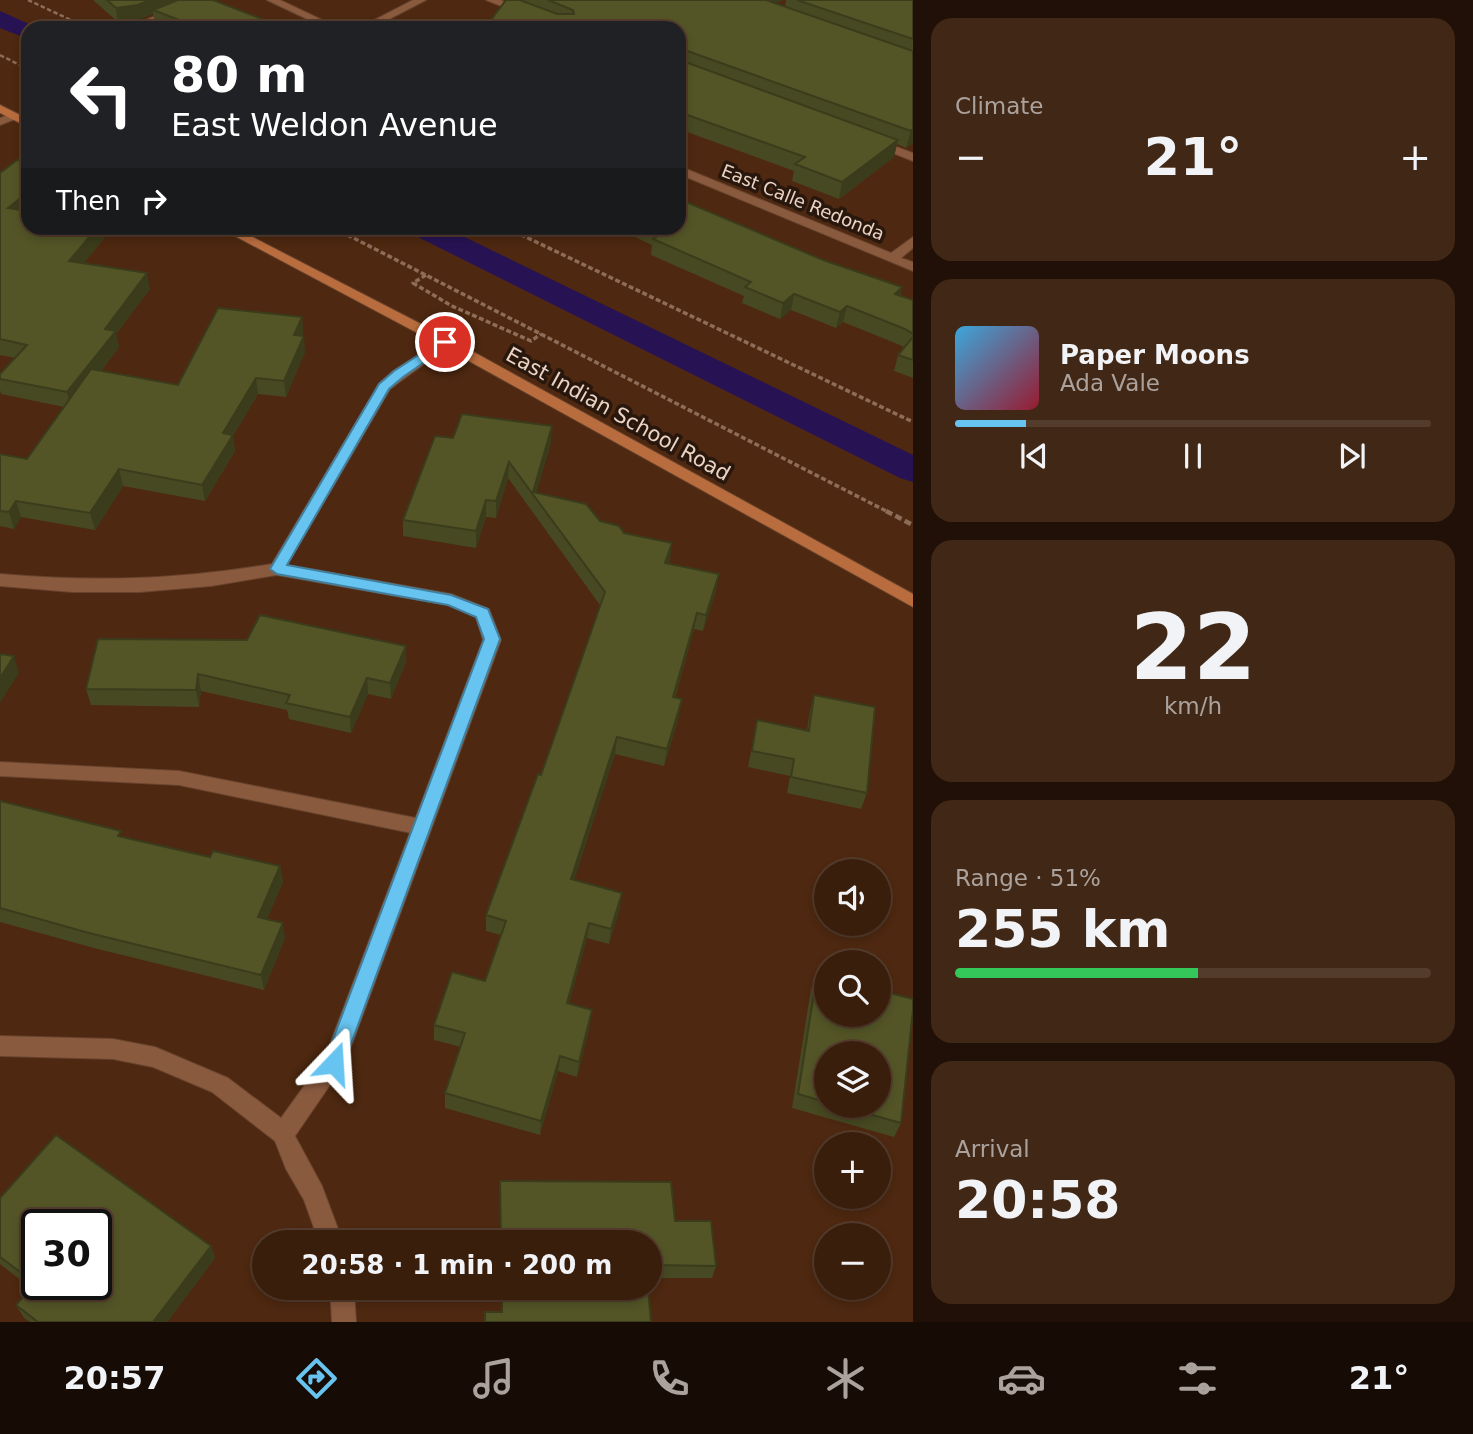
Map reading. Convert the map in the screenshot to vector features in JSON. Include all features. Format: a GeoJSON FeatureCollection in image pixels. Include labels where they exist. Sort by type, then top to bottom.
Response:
{"type":"FeatureCollection","features":[{"type":"Feature","properties":{"kind":"main road"},"geometry":{"type":"LineString","coordinates":[[0,108],[21,120]]}},
{"type":"Feature","properties":{"kind":"main road","name":"East Indian School Road"},"geometry":{"type":"LineString","coordinates":[[239,235],[445,342],[913,601]]}},
{"type":"Feature","properties":{"kind":"street"},"geometry":{"type":"LineString","coordinates":[[149,21],[203,0]]}},
{"type":"Feature","properties":{"kind":"street"},"geometry":{"type":"LineString","coordinates":[[272,0],[318,21]]}},
{"type":"Feature","properties":{"kind":"street"},"geometry":{"type":"LineString","coordinates":[[379,21],[421,0]]}},
{"type":"Feature","properties":{"kind":"street"},"geometry":{"type":"LineString","coordinates":[[491,0],[547,21]]}},
{"type":"Feature","properties":{"kind":"street"},"geometry":{"type":"LineString","coordinates":[[0,122],[14,116]]}},
{"type":"Feature","properties":{"kind":"street"},"geometry":{"type":"LineString","coordinates":[[861,137],[913,157]]}},
{"type":"Feature","properties":{"kind":"street","name":"East Calle Redonda"},"geometry":{"type":"LineString","coordinates":[[686,173],[913,267]]}},
{"type":"Feature","properties":{"kind":"street"},"geometry":{"type":"LineString","coordinates":[[893,258],[913,241]]}},
{"type":"Feature","properties":{"kind":"street"},"geometry":{"type":"LineString","coordinates":[[277,569],[384,387],[398,374],[445,342]]}},
{"type":"Feature","properties":{"kind":"street"},"geometry":{"type":"LineString","coordinates":[[0,580],[72,586],[140,586],[211,580],[277,569],[451,600],[483,613],[492,639],[334,1063],[283,1134]]}},
{"type":"Feature","properties":{"kind":"street"},"geometry":{"type":"LineString","coordinates":[[0,769],[179,778],[421,827]]}},
{"type":"Feature","properties":{"kind":"street"},"geometry":{"type":"LineString","coordinates":[[0,1046],[113,1049],[155,1057],[219,1085],[283,1134],[294,1161],[314,1194],[327,1230]]}},
{"type":"Feature","properties":{"kind":"street"},"geometry":{"type":"LineString","coordinates":[[343,1300],[344,1322]]}},
{"type":"Feature","properties":{"kind":"path"},"geometry":{"type":"LineString","coordinates":[[28,0],[73,21]]}},
{"type":"Feature","properties":{"kind":"path"},"geometry":{"type":"LineString","coordinates":[[0,55],[21,66]]}},
{"type":"Feature","properties":{"kind":"path"},"geometry":{"type":"LineString","coordinates":[[348,235],[913,525]]}},
{"type":"Feature","properties":{"kind":"path"},"geometry":{"type":"LineString","coordinates":[[522,235],[913,422]]}},
{"type":"Feature","properties":{"kind":"path"},"geometry":{"type":"LineString","coordinates":[[426,275],[413,283],[452,306],[524,339],[531,341],[541,334]]}},
{"type":"Feature","properties":{"kind":"building"},"geometry":{"type":"Polygon","coordinates":[[[107,0],[150,0],[138,5],[116,8],[107,0]]]}},
{"type":"Feature","properties":{"kind":"building"},"geometry":{"type":"Polygon","coordinates":[[[178,0],[213,0],[267,21],[182,21],[153,10],[178,0]]]}},
{"type":"Feature","properties":{"kind":"building"},"geometry":{"type":"Polygon","coordinates":[[[506,0],[520,0],[557,14],[574,14],[573,10],[548,0],[766,0],[913,51],[913,129],[911,131],[686,51],[686,21],[490,21],[506,0]]]}},
{"type":"Feature","properties":{"kind":"building"},"geometry":{"type":"Polygon","coordinates":[[[797,0],[913,0],[913,39],[797,0]]]}},
{"type":"Feature","properties":{"kind":"building"},"geometry":{"type":"Polygon","coordinates":[[[686,62],[898,140],[842,182],[795,164],[805,157],[686,114],[686,62]]]}},
{"type":"Feature","properties":{"kind":"building"},"geometry":{"type":"Polygon","coordinates":[[[17,160],[21,161],[21,198],[8,208],[21,210],[21,235],[91,235],[69,261],[147,273],[105,329],[116,331],[67,392],[0,379],[0,374],[27,345],[0,339],[0,173],[17,160]]]}},
{"type":"Feature","properties":{"kind":"building"},"geometry":{"type":"Polygon","coordinates":[[[686,202],[823,260],[902,287],[895,294],[913,300],[913,334],[847,306],[840,312],[794,294],[783,303],[745,287],[751,282],[653,239],[660,235],[686,235],[686,202]]]}},
{"type":"Feature","properties":{"kind":"building"},"geometry":{"type":"Polygon","coordinates":[[[218,308],[302,317],[294,335],[304,336],[284,381],[256,378],[223,433],[233,435],[202,485],[119,469],[90,513],[16,501],[9,512],[0,511],[0,454],[27,459],[91,369],[178,385],[218,308]]]}},
{"type":"Feature","properties":{"kind":"building"},"geometry":{"type":"Polygon","coordinates":[[[913,337],[913,360],[898,355],[913,337]]]}},
{"type":"Feature","properties":{"kind":"building"},"geometry":{"type":"Polygon","coordinates":[[[462,414],[552,426],[533,492],[586,504],[600,521],[619,526],[624,533],[672,543],[665,563],[719,574],[706,615],[697,613],[673,697],[682,699],[667,749],[617,737],[571,879],[622,893],[611,929],[589,923],[567,1003],[592,1010],[579,1062],[560,1056],[541,1121],[445,1093],[465,1033],[434,1025],[452,972],[485,981],[506,921],[486,915],[538,774],[541,775],[605,592],[509,462],[496,501],[486,500],[476,531],[403,520],[435,436],[453,438],[462,414]]]}},
{"type":"Feature","properties":{"kind":"building"},"geometry":{"type":"Polygon","coordinates":[[[260,615],[406,646],[390,683],[367,678],[350,717],[286,703],[290,695],[198,674],[196,690],[86,689],[98,639],[247,640],[260,615]]]}},
{"type":"Feature","properties":{"kind":"building"},"geometry":{"type":"Polygon","coordinates":[[[0,654],[14,656],[0,678],[0,654]]]}},
{"type":"Feature","properties":{"kind":"building"},"geometry":{"type":"Polygon","coordinates":[[[814,695],[875,707],[867,793],[791,777],[794,759],[752,751],[757,720],[809,731],[814,695]]]}},
{"type":"Feature","properties":{"kind":"building"},"geometry":{"type":"Polygon","coordinates":[[[0,801],[121,831],[118,836],[210,857],[213,851],[280,866],[258,917],[283,923],[261,975],[0,908],[0,801]]]}},
{"type":"Feature","properties":{"kind":"building"},"geometry":{"type":"Polygon","coordinates":[[[814,993],[814,1027],[891,1027],[891,993],[913,999],[901,1123],[883,1118],[891,1118],[891,1041],[814,1041],[814,1099],[798,1094],[814,993]]]}},
{"type":"Feature","properties":{"kind":"building"},"geometry":{"type":"Polygon","coordinates":[[[56,1135],[211,1246],[153,1322],[38,1322],[16,1305],[21,1299],[112,1300],[112,1209],[21,1209],[21,1273],[0,1257],[0,1198],[56,1135]]]}},
{"type":"Feature","properties":{"kind":"building"},"geometry":{"type":"Polygon","coordinates":[[[500,1181],[671,1182],[675,1221],[711,1221],[716,1266],[662,1265],[662,1230],[501,1230],[500,1181]]]}},
{"type":"Feature","properties":{"kind":"building"},"geometry":{"type":"Polygon","coordinates":[[[502,1300],[649,1300],[651,1322],[485,1322],[485,1312],[502,1312],[502,1300]]]}},
{"type":"Feature","properties":{"kind":"waterway"},"geometry":{"type":"LineString","coordinates":[[0,18],[21,28]]}},
{"type":"Feature","properties":{"kind":"waterway"},"geometry":{"type":"LineString","coordinates":[[437,235],[913,470]]}},
{"type":"Feature","properties":{"kind":"route"},"geometry":{"type":"LineString","coordinates":[[334,1063],[492,639],[483,613],[451,600],[277,569],[384,387],[398,374],[445,342]]}}]}
